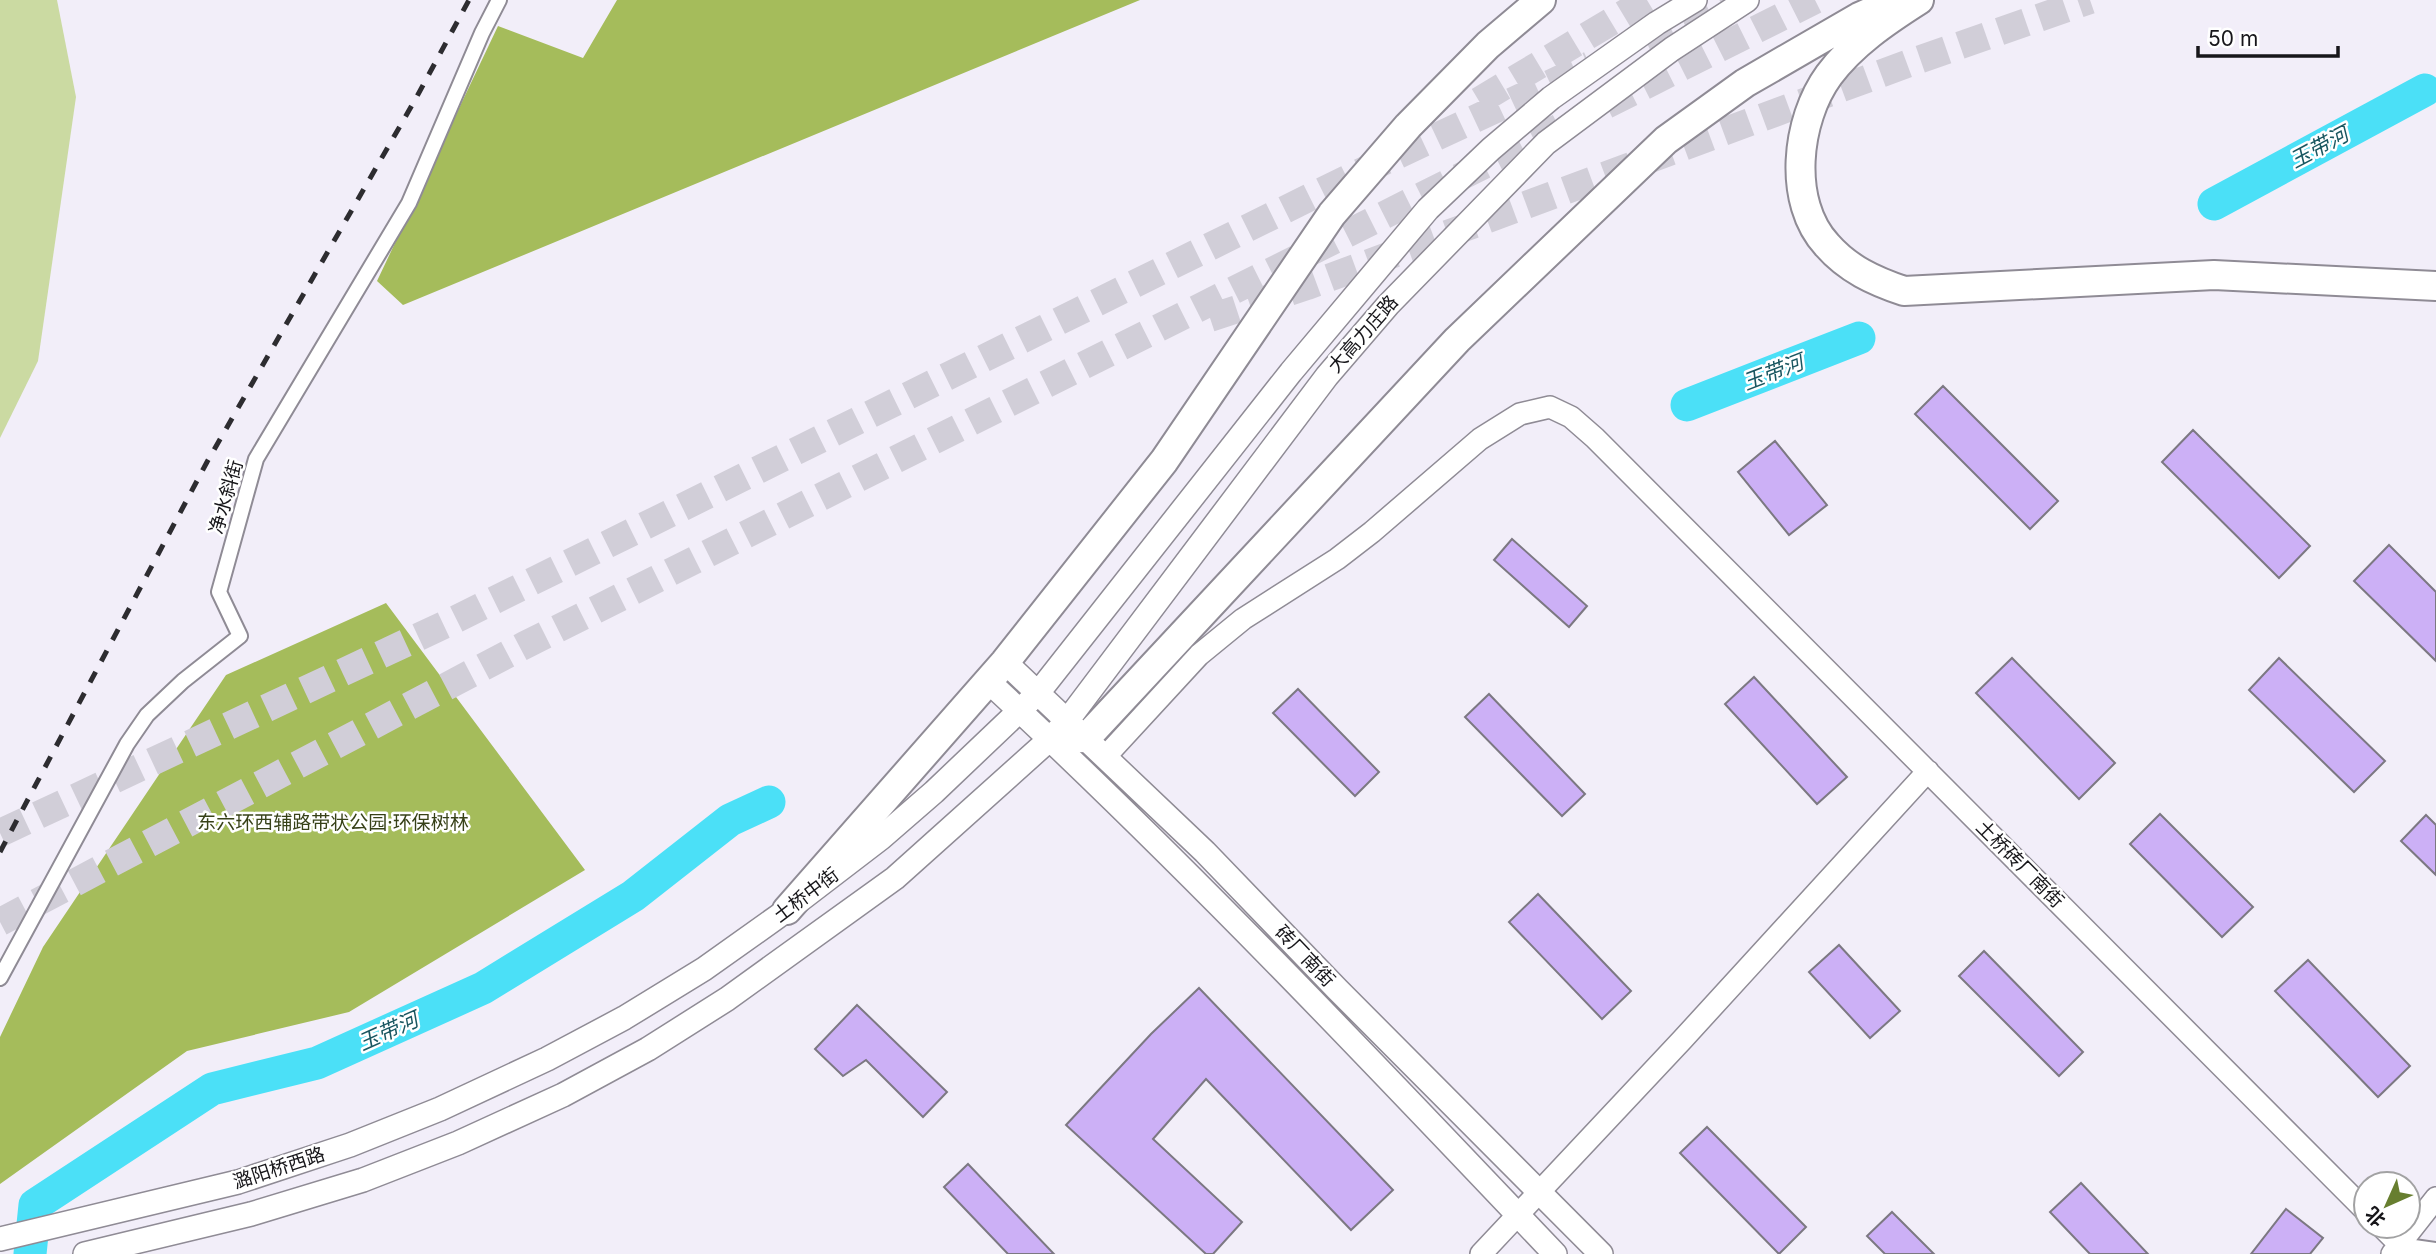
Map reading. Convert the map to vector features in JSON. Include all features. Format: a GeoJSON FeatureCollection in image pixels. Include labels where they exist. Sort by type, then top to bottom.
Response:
{"type":"FeatureCollection","features":[{"type":"Feature","properties":{"kind":"highway"},"geometry":{"type":"LineString","coordinates":[[787,910],[997,672],[1164,461],[1332,214],[1408,126],[1488,45],[1541,0]]}},
{"type":"Feature","properties":{"kind":"highway"},"geometry":{"type":"LineString","coordinates":[[1077,739],[1457,340],[1666,140],[1745,83],[1859,17],[1898,0]]}},
{"type":"Feature","properties":{"kind":"highway"},"geometry":{"type":"LineString","coordinates":[[1919,0],[1887,20],[1829,75],[1814,100],[1803,135],[1800,167],[1803,197],[1814,226],[1825,244],[1844,262],[1871,280],[1904,291],[2214,275],[2436,286]]}},
{"type":"Feature","properties":{"kind":"main road","name":"大高力庄路"},"geometry":{"type":"LineString","coordinates":[[1038,693],[1290,372],[1428,209],[1491,149],[1551,98],[1657,23],[1695,0]]}},
{"type":"Feature","properties":{"kind":"main road","name":"大高力庄路"},"geometry":{"type":"LineString","coordinates":[[563,1095],[648,1049],[727,999],[895,878],[1077,739],[1327,376],[1388,304],[1546,143],[1672,48],[1747,0]]}},
{"type":"Feature","properties":{"kind":"main road","name":"砖厂南街"},"geometry":{"type":"LineString","coordinates":[[997,672],[1038,693],[1229,914],[1555,1254]]}},
{"type":"Feature","properties":{"kind":"main road","name":"砖厂南街"},"geometry":{"type":"LineString","coordinates":[[997,672],[1020,710],[1077,739],[1205,852],[1337,989],[1601,1254]]}},
{"type":"Feature","properties":{"kind":"main road","name":"土桥中街"},"geometry":{"type":"LineString","coordinates":[[547,1059],[624,1018],[704,969],[787,910],[890,831],[1038,693]]}},
{"type":"Feature","properties":{"kind":"main road","name":"潞阳桥西路"},"geometry":{"type":"LineString","coordinates":[[0,1239],[238,1182],[338,1149],[440,1109],[547,1059]]}},
{"type":"Feature","properties":{"kind":"main road","name":"潞阳桥西路"},"geometry":{"type":"LineString","coordinates":[[85,1254],[251,1214],[363,1180],[458,1143],[563,1095]]}},
{"type":"Feature","properties":{"kind":"street","name":"净水斜街"},"geometry":{"type":"LineString","coordinates":[[0,978],[127,744],[147,715],[183,681],[240,636],[219,592],[256,459],[410,203],[482,33],[499,0]]}},
{"type":"Feature","properties":{"kind":"street","name":"土桥砖厂南街"},"geometry":{"type":"LineString","coordinates":[[1077,739],[1199,654],[1243,619],[1337,559],[1372,533],[1480,439],[1520,414],[1550,407],[1571,417],[2352,1197]]}},
{"type":"Feature","properties":{"kind":"street"},"geometry":{"type":"LineString","coordinates":[[1481,1254],[1928,771]]}},
{"type":"Feature","properties":{"kind":"street"},"geometry":{"type":"LineString","coordinates":[[2400,1251],[2436,1198]]}},
{"type":"Feature","properties":{"kind":"street"},"geometry":{"type":"LineString","coordinates":[[2400,1251],[2436,1250]]}},
{"type":"Feature","properties":{"kind":"green space"},"geometry":{"type":"Polygon","coordinates":[[[0,0],[57,0],[76,97],[38,361],[0,438],[0,0]]]}},
{"type":"Feature","properties":{"kind":"green space"},"geometry":{"type":"Polygon","coordinates":[[[617,0],[1140,0],[403,305],[377,281],[498,26],[583,58],[617,0]]]}},
{"type":"Feature","properties":{"kind":"green space","name":"东六环西辅路带状公园·环保树林"},"geometry":{"type":"Polygon","coordinates":[[[386,603],[585,870],[349,1012],[187,1051],[0,1184],[0,1037],[43,947],[226,675],[386,603]]]}},
{"type":"Feature","properties":{"kind":"building"},"geometry":{"type":"Polygon","coordinates":[[[1943,386],[2058,501],[2030,529],[1915,414],[1943,386]]]}},
{"type":"Feature","properties":{"kind":"building"},"geometry":{"type":"Polygon","coordinates":[[[2193,430],[2310,546],[2279,578],[2162,462],[2193,430]]]}},
{"type":"Feature","properties":{"kind":"building"},"geometry":{"type":"Polygon","coordinates":[[[1775,441],[1827,505],[1789,535],[1738,472],[1775,441]]]}},
{"type":"Feature","properties":{"kind":"building"},"geometry":{"type":"Polygon","coordinates":[[[1512,539],[1587,606],[1569,627],[1494,560],[1512,539]]]}},
{"type":"Feature","properties":{"kind":"building"},"geometry":{"type":"Polygon","coordinates":[[[2389,545],[2436,592],[2436,661],[2354,581],[2389,545]]]}},
{"type":"Feature","properties":{"kind":"building"},"geometry":{"type":"Polygon","coordinates":[[[2012,658],[2115,763],[2079,799],[1976,693],[2012,658]]]}},
{"type":"Feature","properties":{"kind":"building"},"geometry":{"type":"Polygon","coordinates":[[[2279,658],[2385,761],[2354,792],[2249,690],[2279,658]]]}},
{"type":"Feature","properties":{"kind":"building"},"geometry":{"type":"Polygon","coordinates":[[[1754,677],[1847,777],[1817,804],[1725,704],[1754,677]]]}},
{"type":"Feature","properties":{"kind":"building"},"geometry":{"type":"Polygon","coordinates":[[[1298,689],[1379,772],[1355,796],[1273,713],[1298,689]]]}},
{"type":"Feature","properties":{"kind":"building"},"geometry":{"type":"Polygon","coordinates":[[[1489,694],[1585,794],[1562,816],[1465,717],[1489,694]]]}},
{"type":"Feature","properties":{"kind":"building"},"geometry":{"type":"Polygon","coordinates":[[[2160,814],[2253,907],[2222,937],[2130,844],[2160,814]]]}},
{"type":"Feature","properties":{"kind":"building"},"geometry":{"type":"Polygon","coordinates":[[[2426,815],[2436,825],[2436,875],[2401,841],[2426,815]]]}},
{"type":"Feature","properties":{"kind":"building"},"geometry":{"type":"Polygon","coordinates":[[[1538,894],[1631,991],[1602,1019],[1509,922],[1538,894]]]}},
{"type":"Feature","properties":{"kind":"building"},"geometry":{"type":"Polygon","coordinates":[[[1839,945],[1900,1011],[1870,1038],[1809,972],[1839,945]]]}},
{"type":"Feature","properties":{"kind":"building"},"geometry":{"type":"Polygon","coordinates":[[[1984,951],[2083,1052],[2059,1076],[1959,976],[1984,951]]]}},
{"type":"Feature","properties":{"kind":"building"},"geometry":{"type":"Polygon","coordinates":[[[2308,960],[2410,1066],[2378,1097],[2275,991],[2308,960]]]}},
{"type":"Feature","properties":{"kind":"building"},"geometry":{"type":"Polygon","coordinates":[[[1199,988],[1393,1190],[1351,1230],[1206,1079],[1153,1139],[1242,1222],[1213,1254],[1206,1254],[1066,1125],[1151,1034],[1199,988]]]}},
{"type":"Feature","properties":{"kind":"building"},"geometry":{"type":"Polygon","coordinates":[[[857,1005],[947,1092],[923,1117],[866,1060],[843,1076],[815,1049],[857,1005]]]}},
{"type":"Feature","properties":{"kind":"building"},"geometry":{"type":"Polygon","coordinates":[[[1707,1127],[1806,1227],[1779,1254],[1680,1153],[1707,1127]]]}},
{"type":"Feature","properties":{"kind":"building"},"geometry":{"type":"Polygon","coordinates":[[[968,1164],[1054,1254],[1008,1254],[944,1187],[968,1164]]]}},
{"type":"Feature","properties":{"kind":"building"},"geometry":{"type":"Polygon","coordinates":[[[2081,1183],[2148,1254],[2090,1254],[2050,1212],[2081,1183]]]}},
{"type":"Feature","properties":{"kind":"building"},"geometry":{"type":"Polygon","coordinates":[[[2286,1209],[2323,1238],[2310,1254],[2251,1254],[2286,1209]]]}},
{"type":"Feature","properties":{"kind":"building"},"geometry":{"type":"Polygon","coordinates":[[[1892,1212],[1934,1254],[1885,1254],[1867,1236],[1892,1212]]]}},
{"type":"Feature","properties":{"kind":"waterway","name":"玉带河"},"geometry":{"type":"LineString","coordinates":[[2214,204],[2425,90]]}},
{"type":"Feature","properties":{"kind":"waterway","name":"玉带河"},"geometry":{"type":"LineString","coordinates":[[1687,405],[1859,338]]}},
{"type":"Feature","properties":{"kind":"waterway","name":"玉带河"},"geometry":{"type":"LineString","coordinates":[[30,1254],[35,1205],[212,1089],[317,1063],[483,988],[633,896],[730,820],[769,802]]}},
{"type":"Feature","properties":{"kind":"tunnel"},"geometry":{"type":"LineString","coordinates":[[1479,101],[1647,0]]}},
{"type":"Feature","properties":{"kind":"tunnel"},"geometry":{"type":"LineString","coordinates":[[1645,39],[1728,0]]}},
{"type":"Feature","properties":{"kind":"tunnel"},"geometry":{"type":"LineString","coordinates":[[1606,105],[1815,0]]}},
{"type":"Feature","properties":{"kind":"tunnel"},"geometry":{"type":"LineString","coordinates":[[1210,318],[1307,286],[1915,61],[2090,0]]}},
{"type":"Feature","properties":{"kind":"tunnel"},"geometry":{"type":"LineString","coordinates":[[0,833],[444,625],[1359,173],[1590,65]]}},
{"type":"Feature","properties":{"kind":"tunnel"},"geometry":{"type":"LineString","coordinates":[[0,922],[525,645],[1566,124]]}},
{"type":"Feature","properties":{"kind":"railway"},"geometry":{"type":"LineString","coordinates":[[0,852],[207,462],[415,100],[469,0]]}}]}
